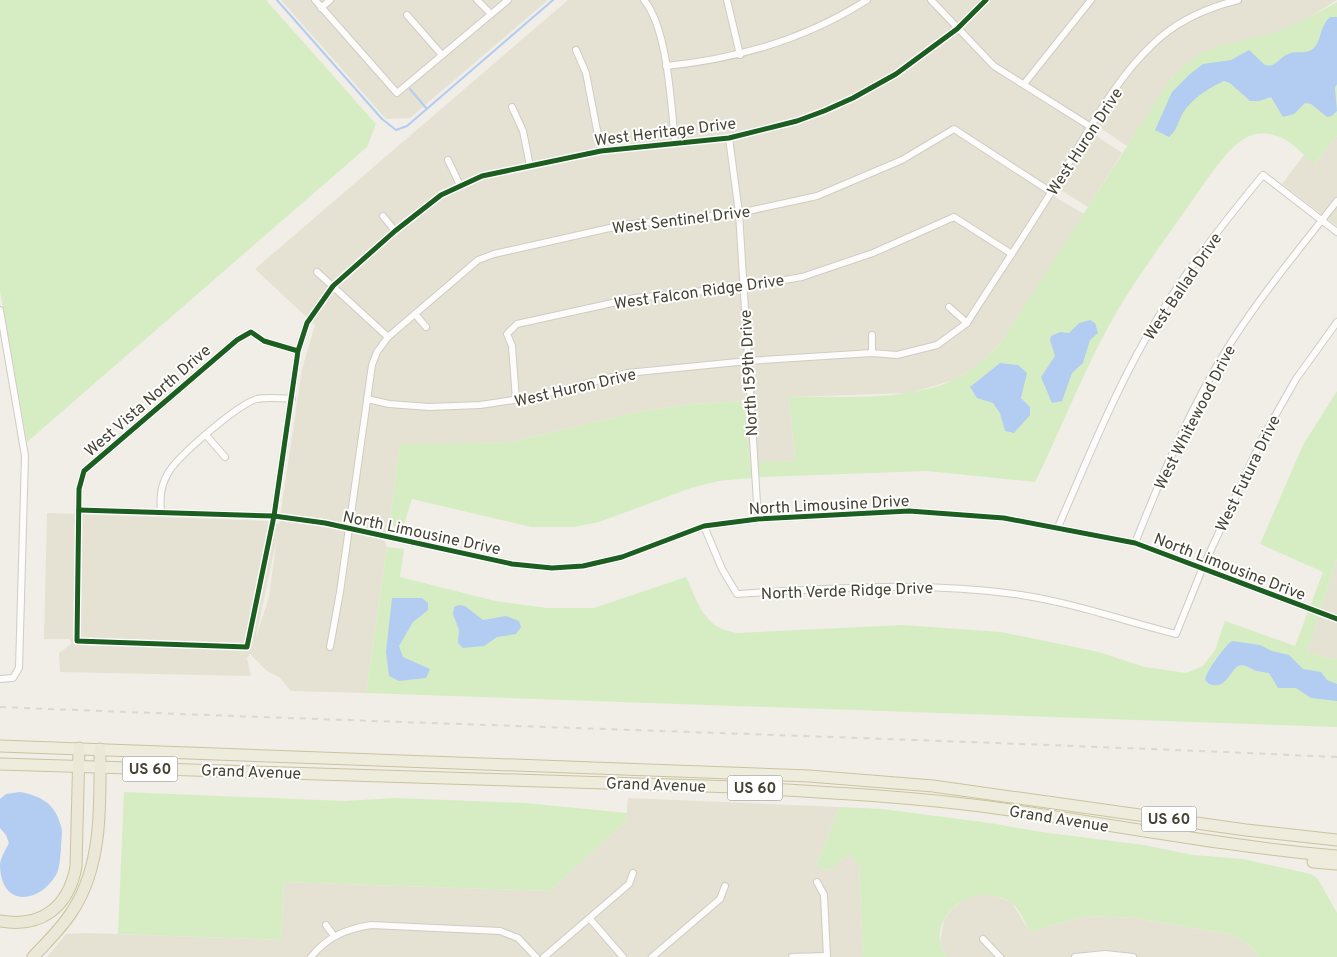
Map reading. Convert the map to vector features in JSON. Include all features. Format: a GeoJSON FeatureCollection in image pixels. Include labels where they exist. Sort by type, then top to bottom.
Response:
{"type":"FeatureCollection","features":[{"type":"Feature","properties":{"kind":"highway","name":"Grand Avenue"},"geometry":{"type":"LineString","coordinates":[[0,746],[809,776],[896,782],[1001,794],[1246,830],[1337,840]]}},
{"type":"Feature","properties":{"kind":"highway"},"geometry":{"type":"LineString","coordinates":[[0,921],[20,923],[41,918],[60,904],[71,885],[76,867],[78,748]]}},
{"type":"Feature","properties":{"kind":"highway"},"geometry":{"type":"LineString","coordinates":[[33,957],[56,933],[74,909],[88,878],[98,828],[100,749]]}},
{"type":"Feature","properties":{"kind":"highway","name":"Grand Avenue"},"geometry":{"type":"LineString","coordinates":[[0,764],[736,787],[818,792],[988,807],[1257,848],[1337,856]]}},
{"type":"Feature","properties":{"kind":"highway"},"geometry":{"type":"LineString","coordinates":[[1257,848],[1273,858],[1337,864]]}},
{"type":"Feature","properties":{"kind":"street"},"geometry":{"type":"LineString","coordinates":[[315,0],[398,93],[508,0]]}},
{"type":"Feature","properties":{"kind":"street"},"geometry":{"type":"LineString","coordinates":[[321,8],[330,0]]}},
{"type":"Feature","properties":{"kind":"street"},"geometry":{"type":"LineString","coordinates":[[477,0],[491,14]]}},
{"type":"Feature","properties":{"kind":"street"},"geometry":{"type":"LineString","coordinates":[[644,0],[658,31],[666,66],[676,143]]}},
{"type":"Feature","properties":{"kind":"street"},"geometry":{"type":"LineString","coordinates":[[727,0],[740,55]]}},
{"type":"Feature","properties":{"kind":"street"},"geometry":{"type":"LineString","coordinates":[[666,66],[704,62],[740,55],[805,33],[833,20],[866,0]]}},
{"type":"Feature","properties":{"kind":"street"},"geometry":{"type":"LineString","coordinates":[[931,0],[994,66],[1091,127]]}},
{"type":"Feature","properties":{"kind":"street","name":"West Heritage Drive"},"geometry":{"type":"LineString","coordinates":[[247,647],[274,516],[298,351],[307,323],[333,286],[395,230],[441,195],[482,176],[601,151],[729,138],[797,121],[853,98],[896,74],[957,29],[986,0]]}},
{"type":"Feature","properties":{"kind":"street"},"geometry":{"type":"LineString","coordinates":[[1024,84],[1092,0]]}},
{"type":"Feature","properties":{"kind":"street","name":"West Huron Drive"},"geometry":{"type":"LineString","coordinates":[[367,399],[389,404],[429,407],[480,405],[516,400],[627,373],[748,360],[872,354],[897,355],[937,345],[967,323],[1052,192],[1091,127],[1138,60],[1165,33],[1183,21],[1218,5],[1238,0]]}},
{"type":"Feature","properties":{"kind":"street"},"geometry":{"type":"LineString","coordinates":[[407,16],[442,55]]}},
{"type":"Feature","properties":{"kind":"street"},"geometry":{"type":"LineString","coordinates":[[576,50],[586,73],[601,151]]}},
{"type":"Feature","properties":{"kind":"street"},"geometry":{"type":"LineString","coordinates":[[512,106],[523,131],[530,166]]}},
{"type":"Feature","properties":{"kind":"street","name":"West Sentinel Drive"},"geometry":{"type":"LineString","coordinates":[[330,647],[372,365],[377,352],[388,337],[478,260],[494,254],[623,225],[739,213],[817,196],[902,160],[954,129],[1052,192]]}},
{"type":"Feature","properties":{"kind":"street","name":"North 159th Drive"},"geometry":{"type":"LineString","coordinates":[[729,138],[739,213],[758,519]]}},
{"type":"Feature","properties":{"kind":"street"},"geometry":{"type":"LineString","coordinates":[[448,160],[460,185]]}},
{"type":"Feature","properties":{"kind":"street","name":"West Ballad Drive"},"geometry":{"type":"LineString","coordinates":[[1058,527],[1107,416],[1146,339],[1185,276],[1263,174],[1322,220]]}},
{"type":"Feature","properties":{"kind":"street","name":"West Whitewood Drive"},"geometry":{"type":"LineString","coordinates":[[1135,543],[1176,446],[1213,372],[1264,296],[1337,201]]}},
{"type":"Feature","properties":{"kind":"street"},"geometry":{"type":"LineString","coordinates":[[382,216],[395,230]]}},
{"type":"Feature","properties":{"kind":"street","name":"West Falcon Ridge Drive"},"geometry":{"type":"LineString","coordinates":[[516,400],[512,346],[507,334],[517,324],[635,298],[743,287],[802,277],[873,253],[954,217],[1012,254]]}},
{"type":"Feature","properties":{"kind":"street"},"geometry":{"type":"LineString","coordinates":[[1322,220],[1337,232]]}},
{"type":"Feature","properties":{"kind":"street"},"geometry":{"type":"LineString","coordinates":[[317,272],[388,337]]}},
{"type":"Feature","properties":{"kind":"street"},"geometry":{"type":"LineString","coordinates":[[949,307],[967,323]]}},
{"type":"Feature","properties":{"kind":"street"},"geometry":{"type":"LineString","coordinates":[[0,310],[24,456],[19,668],[13,678],[0,679]]}},
{"type":"Feature","properties":{"kind":"street"},"geometry":{"type":"LineString","coordinates":[[416,314],[426,327]]}},
{"type":"Feature","properties":{"kind":"street","name":"West Futura Drive"},"geometry":{"type":"LineString","coordinates":[[1176,634],[1203,567],[1278,410],[1296,379],[1337,322]]}},
{"type":"Feature","properties":{"kind":"street","name":"West Vista North Drive"},"geometry":{"type":"LineString","coordinates":[[247,647],[77,641],[80,483],[84,471],[237,340],[251,332],[264,341],[298,351]]}},
{"type":"Feature","properties":{"kind":"street"},"geometry":{"type":"LineString","coordinates":[[872,335],[872,354]]}},
{"type":"Feature","properties":{"kind":"street"},"geometry":{"type":"LineString","coordinates":[[161,512],[160,498],[168,473],[179,459],[234,412],[256,400],[292,399]]}},
{"type":"Feature","properties":{"kind":"street"},"geometry":{"type":"LineString","coordinates":[[206,436],[225,457]]}},
{"type":"Feature","properties":{"kind":"street","name":"North Limousine Drive"},"geometry":{"type":"LineString","coordinates":[[79,510],[274,516],[349,528],[512,564],[552,568],[583,566],[622,557],[704,526],[758,519],[909,511],[1004,518],[1135,543],[1203,567],[1287,602],[1337,619]]}},
{"type":"Feature","properties":{"kind":"street","name":"North Verde Ridge Drive"},"geometry":{"type":"LineString","coordinates":[[704,526],[722,569],[736,594],[899,586],[960,588],[1023,595],[1106,613],[1176,634]]}},
{"type":"Feature","properties":{"kind":"street"},"geometry":{"type":"LineString","coordinates":[[544,957],[629,884],[633,873]]}},
{"type":"Feature","properties":{"kind":"street"},"geometry":{"type":"LineString","coordinates":[[792,957],[827,956],[824,895],[817,882]]}},
{"type":"Feature","properties":{"kind":"street"},"geometry":{"type":"LineString","coordinates":[[652,957],[720,899],[725,886]]}},
{"type":"Feature","properties":{"kind":"street"},"geometry":{"type":"LineString","coordinates":[[590,919],[623,957]]}},
{"type":"Feature","properties":{"kind":"street"},"geometry":{"type":"LineString","coordinates":[[326,925],[334,936]]}},
{"type":"Feature","properties":{"kind":"street"},"geometry":{"type":"LineString","coordinates":[[311,957],[334,936],[357,927],[371,925],[500,930],[518,938],[536,957]]}},
{"type":"Feature","properties":{"kind":"street"},"geometry":{"type":"LineString","coordinates":[[983,939],[1000,957]]}},
{"type":"Feature","properties":{"kind":"street"},"geometry":{"type":"LineString","coordinates":[[1075,957],[1105,954],[1133,957]]}},
{"type":"Feature","properties":{"kind":"shaded area"},"geometry":{"type":"Polygon","coordinates":[[[281,0],[548,0],[410,118],[386,119],[281,0]]]}},
{"type":"Feature","properties":{"kind":"shaded area"},"geometry":{"type":"Polygon","coordinates":[[[568,0],[1337,0],[1307,19],[1172,78],[1127,146],[1099,127],[1095,135],[1122,153],[1088,207],[1059,189],[1055,197],[1084,214],[1000,344],[975,367],[954,380],[910,393],[789,397],[795,461],[749,463],[745,401],[693,404],[642,411],[510,442],[400,445],[389,525],[384,540],[387,547],[366,693],[291,691],[279,677],[267,671],[250,654],[247,658],[251,676],[60,672],[59,653],[71,644],[70,639],[44,639],[47,513],[267,521],[279,524],[302,369],[315,325],[255,269],[568,0]],[[277,537],[256,637],[269,597],[277,537]]]}},
{"type":"Feature","properties":{"kind":"shaded area"},"geometry":{"type":"Polygon","coordinates":[[[1337,136],[1337,226],[1282,184],[1304,155],[1315,163],[1337,136]]]}},
{"type":"Feature","properties":{"kind":"shaded area"},"geometry":{"type":"Polygon","coordinates":[[[1337,559],[1337,660],[1307,652],[1337,559]]]}},
{"type":"Feature","properties":{"kind":"shaded area"},"geometry":{"type":"Polygon","coordinates":[[[628,798],[840,807],[816,865],[828,871],[849,854],[859,865],[863,957],[47,957],[66,934],[86,933],[281,940],[284,882],[550,891],[626,821],[628,798]]]}},
{"type":"Feature","properties":{"kind":"shaded area"},"geometry":{"type":"Polygon","coordinates":[[[982,893],[999,897],[1012,903],[1030,932],[1085,916],[1136,918],[1233,935],[1248,944],[1259,957],[946,957],[940,943],[944,920],[952,909],[968,897],[982,893]]]}},
{"type":"Feature","properties":{"kind":"green space"},"geometry":{"type":"Polygon","coordinates":[[[0,0],[266,0],[376,124],[367,147],[27,442],[0,291],[0,0]]]}},
{"type":"Feature","properties":{"kind":"green space"},"geometry":{"type":"Polygon","coordinates":[[[1337,2],[1337,136],[1314,164],[1289,142],[1274,135],[1266,134],[1256,134],[1247,137],[1221,160],[1119,308],[1096,350],[1035,482],[927,471],[761,477],[719,481],[691,488],[599,522],[574,527],[531,527],[412,499],[403,528],[389,525],[400,444],[510,442],[642,411],[693,404],[745,401],[749,462],[795,461],[789,397],[896,395],[937,386],[968,372],[1000,344],[1156,101],[1181,69],[1191,60],[1208,50],[1280,30],[1337,2]]]}},
{"type":"Feature","properties":{"kind":"green space"},"geometry":{"type":"Polygon","coordinates":[[[1337,391],[1337,559],[1307,652],[1337,660],[1337,727],[366,693],[387,547],[404,549],[400,577],[495,601],[547,608],[594,608],[686,577],[699,605],[709,620],[717,626],[737,633],[903,625],[1001,632],[1099,652],[1145,667],[1186,673],[1203,666],[1215,650],[1225,621],[1295,646],[1323,572],[1260,544],[1303,445],[1337,391]]]}},
{"type":"Feature","properties":{"kind":"green space"},"geometry":{"type":"Polygon","coordinates":[[[124,792],[344,801],[395,798],[525,803],[627,813],[626,821],[550,891],[284,882],[281,940],[118,934],[124,792]]]}},
{"type":"Feature","properties":{"kind":"green space"},"geometry":{"type":"Polygon","coordinates":[[[840,807],[882,809],[990,823],[1041,832],[1144,845],[1193,855],[1243,859],[1311,874],[1318,879],[1337,913],[1337,957],[1259,957],[1248,944],[1233,935],[1136,918],[1085,916],[1030,932],[1020,912],[1011,903],[999,897],[987,895],[975,896],[963,901],[953,908],[945,918],[941,930],[940,943],[946,957],[863,957],[859,865],[849,854],[828,871],[816,865],[840,807]]]}},
{"type":"Feature","properties":{"kind":"water"},"geometry":{"type":"Polygon","coordinates":[[[1330,17],[1337,17],[1337,84],[1335,88],[1337,111],[1332,116],[1327,117],[1311,104],[1305,103],[1294,114],[1283,117],[1271,97],[1259,101],[1250,101],[1230,83],[1224,81],[1207,90],[1191,103],[1169,137],[1155,130],[1172,92],[1203,64],[1231,60],[1249,50],[1265,65],[1272,65],[1288,54],[1308,51],[1314,48],[1317,45],[1326,21],[1330,17]]]}},
{"type":"Feature","properties":{"kind":"water"},"geometry":{"type":"Polygon","coordinates":[[[1090,320],[1095,323],[1098,333],[1090,340],[1083,363],[1072,373],[1062,401],[1052,403],[1041,377],[1055,356],[1050,340],[1051,336],[1060,332],[1069,333],[1079,323],[1090,320]]]}},
{"type":"Feature","properties":{"kind":"water"},"geometry":{"type":"Polygon","coordinates":[[[1000,363],[1018,365],[1027,373],[1021,398],[1030,407],[1030,415],[1014,433],[1005,431],[1000,413],[993,403],[977,398],[970,387],[1000,363]]]}},
{"type":"Feature","properties":{"kind":"water"},"geometry":{"type":"Polygon","coordinates":[[[392,598],[422,598],[428,603],[428,610],[413,622],[399,646],[403,657],[430,669],[426,678],[399,681],[389,676],[386,652],[392,598]]]}},
{"type":"Feature","properties":{"kind":"water"},"geometry":{"type":"Polygon","coordinates":[[[459,605],[465,606],[483,620],[506,616],[519,621],[521,627],[516,634],[497,637],[484,646],[463,648],[458,643],[459,630],[453,614],[454,607],[459,605]]]}},
{"type":"Feature","properties":{"kind":"water"},"geometry":{"type":"Polygon","coordinates":[[[1232,641],[1260,645],[1272,651],[1289,655],[1303,669],[1321,672],[1327,680],[1337,684],[1337,701],[1311,698],[1296,688],[1278,688],[1269,673],[1243,665],[1237,667],[1225,682],[1215,685],[1209,684],[1205,680],[1206,676],[1221,652],[1232,641]]]}},
{"type":"Feature","properties":{"kind":"water"},"geometry":{"type":"Polygon","coordinates":[[[20,792],[35,796],[51,807],[58,818],[62,834],[60,862],[56,875],[40,892],[21,897],[13,894],[6,888],[0,864],[9,843],[6,835],[0,828],[0,799],[6,794],[20,792]]]}},
{"type":"Feature","properties":{"kind":"waterway"},"geometry":{"type":"LineString","coordinates":[[277,0],[382,119],[396,130],[407,126],[553,0]]}},
{"type":"Feature","properties":{"kind":"waterway"},"geometry":{"type":"LineString","coordinates":[[410,89],[426,108]]}},
{"type":"Feature","properties":{"kind":"railway"},"geometry":{"type":"LineString","coordinates":[[0,707],[1003,743],[1337,757]]}},
{"type":"Feature","properties":{"kind":"cycle path"},"geometry":{"type":"LineString","coordinates":[[298,351],[264,341],[251,332],[237,340],[84,471],[79,489],[77,641],[247,647],[274,516],[298,351],[307,323],[333,286],[395,231],[441,195],[482,176],[601,151],[729,138],[797,121],[853,98],[896,74],[957,29],[986,0]]}},
{"type":"Feature","properties":{"kind":"cycle path"},"geometry":{"type":"LineString","coordinates":[[79,510],[274,516],[325,523],[512,564],[552,568],[583,566],[622,557],[704,526],[758,519],[909,511],[1004,518],[1135,543],[1337,619]]}}]}
